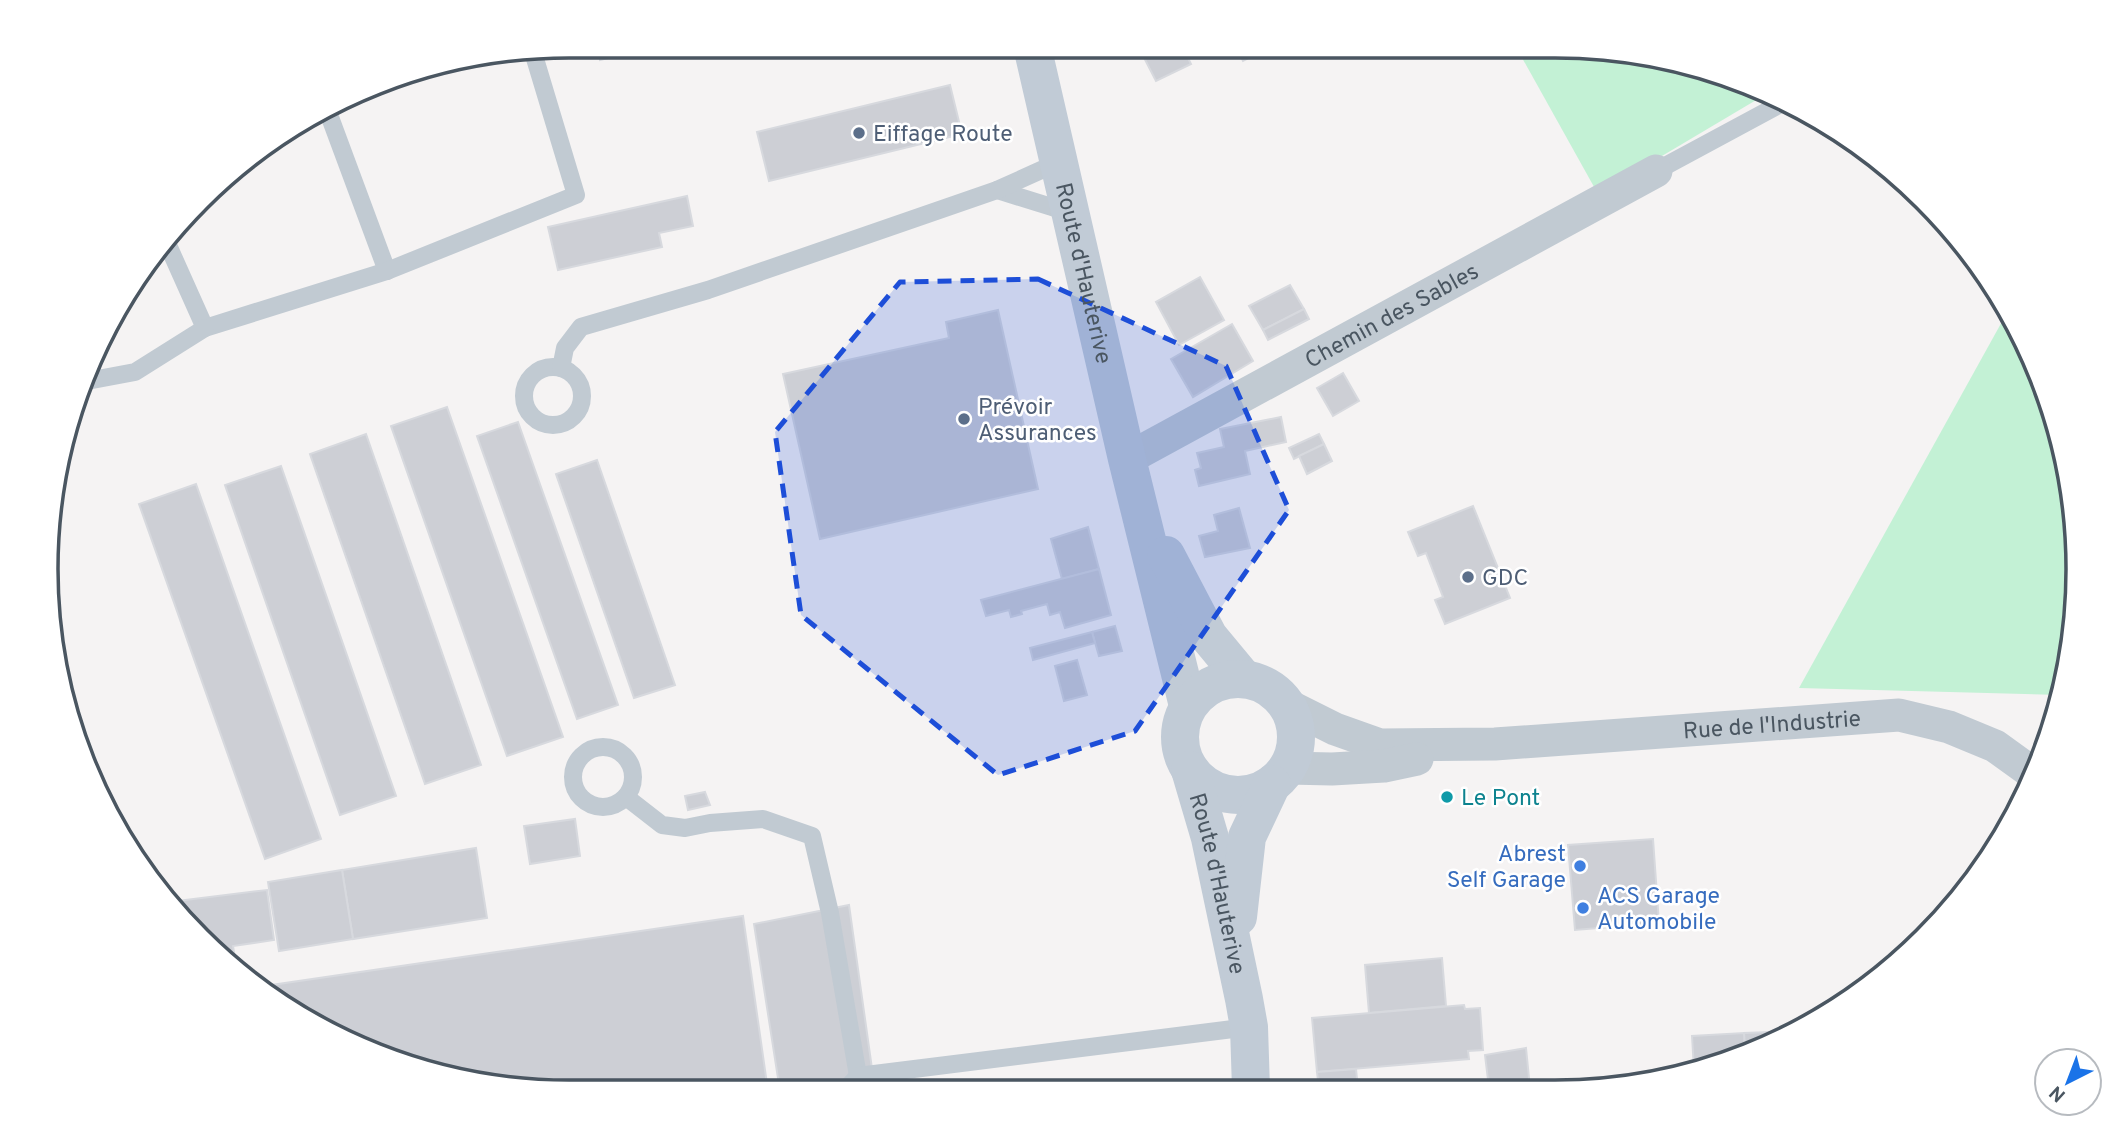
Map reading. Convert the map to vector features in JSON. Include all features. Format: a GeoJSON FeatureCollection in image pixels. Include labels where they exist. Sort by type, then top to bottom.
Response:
{"type":"FeatureCollection","features":[{"type":"Feature","properties":{"kind":"main road","name":"Route d'Hauterive"},"geometry":{"type":"LineString","coordinates":[[1035,58],[1126,459],[1188,706]]}},
{"type":"Feature","properties":{"kind":"main road","name":"Route d'Hauterive"},"geometry":{"type":"LineString","coordinates":[[1137,501],[1209,637],[1243,678]]}},
{"type":"Feature","properties":{"kind":"main road"},"geometry":{"type":"LineString","coordinates":[[1227,679],[1258,681],[1272,689],[1287,705],[1297,736],[1295,753],[1280,776],[1256,793],[1238,796],[1219,792],[1203,783],[1190,770],[1182,755],[1179,738],[1181,721],[1188,706],[1211,684],[1227,679]]}},
{"type":"Feature","properties":{"kind":"main road","name":"Route d'Hauterive"},"geometry":{"type":"LineString","coordinates":[[1190,770],[1210,838],[1247,1013]]}},
{"type":"Feature","properties":{"kind":"main road","name":"Route d'Hauterive"},"geometry":{"type":"LineString","coordinates":[[1251,1080],[1237,908],[1247,837],[1280,776]]}},
{"type":"Feature","properties":{"kind":"street","name":"Chemin des Sables"},"geometry":{"type":"LineString","coordinates":[[1126,459],[1656,171]]}},
{"type":"Feature","properties":{"kind":"street","name":"Rue de l'Industrie"},"geometry":{"type":"LineString","coordinates":[[1287,705],[1335,729],[1380,745],[1495,744],[1899,715],[1949,727],[1995,746],[2027,766]]}},
{"type":"Feature","properties":{"kind":"street","name":"Rue de l'Industrie"},"geometry":{"type":"LineString","coordinates":[[1280,776],[1384,766],[1495,744]]}},
{"type":"Feature","properties":{"kind":"lane"},"geometry":{"type":"LineString","coordinates":[[95,380],[135,372],[205,328],[387,271],[576,195],[535,59]]}},
{"type":"Feature","properties":{"kind":"lane"},"geometry":{"type":"LineString","coordinates":[[1656,171],[1775,107]]}},
{"type":"Feature","properties":{"kind":"lane"},"geometry":{"type":"LineString","coordinates":[[330,117],[387,271]]}},
{"type":"Feature","properties":{"kind":"lane"},"geometry":{"type":"LineString","coordinates":[[561,368],[565,348],[581,327],[708,290],[997,190],[1059,162]]}},
{"type":"Feature","properties":{"kind":"lane"},"geometry":{"type":"LineString","coordinates":[[997,190],[1071,213]]}},
{"type":"Feature","properties":{"kind":"lane"},"geometry":{"type":"LineString","coordinates":[[170,250],[205,328]]}},
{"type":"Feature","properties":{"kind":"lane"},"geometry":{"type":"LineString","coordinates":[[626,797],[662,825],[685,828],[710,823],[763,819],[812,836],[830,913],[858,1076]]}},
{"type":"Feature","properties":{"kind":"lane"},"geometry":{"type":"LineString","coordinates":[[854,1080],[858,1076],[1247,1013]]}},
{"type":"Feature","properties":{"kind":"highlighted area"},"geometry":{"type":"Polygon","coordinates":[[[1038,279],[1226,366],[1289,510],[1135,731],[998,775],[801,615],[775,432],[900,282],[1038,279]]]}},
{"type":"Feature","properties":{"kind":"green space"},"geometry":{"type":"Polygon","coordinates":[[[1522,58],[1622,62],[1687,75],[1757,100],[1598,194],[1522,58]]]}},
{"type":"Feature","properties":{"kind":"green space"},"geometry":{"type":"Polygon","coordinates":[[[2002,321],[2039,405],[2049,437],[2062,502],[2065,602],[2062,636],[2050,695],[1799,688],[2002,321]]]}},
{"type":"Feature","properties":{"kind":"building"},"geometry":{"type":"Polygon","coordinates":[[[1144,58],[1188,58],[1191,64],[1156,81],[1144,58]]]}},
{"type":"Feature","properties":{"kind":"building","name":"Eiffage Route"},"geometry":{"type":"Polygon","coordinates":[[[950,85],[962,134],[769,181],[757,132],[950,85]]]}},
{"type":"Feature","properties":{"kind":"building"},"geometry":{"type":"Polygon","coordinates":[[[687,196],[693,226],[659,233],[662,247],[558,270],[548,227],[687,196]]]}},
{"type":"Feature","properties":{"kind":"building"},"geometry":{"type":"Polygon","coordinates":[[[1200,277],[1224,320],[1179,345],[1156,302],[1200,277]]]}},
{"type":"Feature","properties":{"kind":"building"},"geometry":{"type":"Polygon","coordinates":[[[1290,285],[1304,309],[1263,330],[1249,306],[1290,285]]]}},
{"type":"Feature","properties":{"kind":"building"},"geometry":{"type":"Polygon","coordinates":[[[1304,309],[1309,319],[1268,340],[1263,330],[1304,309]]]}},
{"type":"Feature","properties":{"kind":"building"},"geometry":{"type":"Polygon","coordinates":[[[998,310],[1038,489],[820,539],[783,374],[949,338],[946,322],[998,310]]]}},
{"type":"Feature","properties":{"kind":"building"},"geometry":{"type":"Polygon","coordinates":[[[1232,324],[1253,361],[1193,397],[1171,359],[1232,324]]]}},
{"type":"Feature","properties":{"kind":"building"},"geometry":{"type":"Polygon","coordinates":[[[1343,373],[1359,401],[1333,416],[1317,388],[1343,373]]]}},
{"type":"Feature","properties":{"kind":"building"},"geometry":{"type":"Polygon","coordinates":[[[447,407],[563,737],[507,756],[391,426],[447,407]]]}},
{"type":"Feature","properties":{"kind":"building"},"geometry":{"type":"Polygon","coordinates":[[[1281,417],[1286,442],[1245,451],[1250,474],[1199,486],[1195,470],[1201,468],[1197,453],[1224,447],[1220,429],[1281,417]]]}},
{"type":"Feature","properties":{"kind":"building"},"geometry":{"type":"Polygon","coordinates":[[[518,422],[618,705],[577,719],[477,436],[518,422]]]}},
{"type":"Feature","properties":{"kind":"building"},"geometry":{"type":"Polygon","coordinates":[[[366,434],[481,765],[425,784],[310,454],[366,434]]]}},
{"type":"Feature","properties":{"kind":"building"},"geometry":{"type":"Polygon","coordinates":[[[1319,434],[1324,444],[1294,459],[1289,448],[1319,434]]]}},
{"type":"Feature","properties":{"kind":"building"},"geometry":{"type":"Polygon","coordinates":[[[1324,444],[1332,461],[1307,474],[1299,456],[1324,444]]]}},
{"type":"Feature","properties":{"kind":"building"},"geometry":{"type":"Polygon","coordinates":[[[597,460],[675,685],[634,698],[556,474],[597,460]]]}},
{"type":"Feature","properties":{"kind":"building"},"geometry":{"type":"Polygon","coordinates":[[[281,466],[396,796],[340,815],[225,485],[281,466]]]}},
{"type":"Feature","properties":{"kind":"building"},"geometry":{"type":"Polygon","coordinates":[[[196,484],[321,839],[265,859],[139,504],[196,484]]]}},
{"type":"Feature","properties":{"kind":"building","name":"GDC"},"geometry":{"type":"Polygon","coordinates":[[[1473,506],[1510,598],[1445,624],[1435,600],[1443,597],[1426,553],[1418,556],[1408,532],[1473,506]]]}},
{"type":"Feature","properties":{"kind":"building"},"geometry":{"type":"Polygon","coordinates":[[[1239,508],[1250,548],[1205,557],[1199,536],[1218,531],[1214,515],[1239,508]]]}},
{"type":"Feature","properties":{"kind":"building"},"geometry":{"type":"Polygon","coordinates":[[[1088,527],[1099,569],[1062,579],[1051,539],[1088,527]]]}},
{"type":"Feature","properties":{"kind":"building"},"geometry":{"type":"Polygon","coordinates":[[[1099,569],[1111,615],[1065,628],[1060,612],[1050,615],[1047,604],[1021,611],[1022,614],[1011,617],[1009,610],[986,616],[981,600],[1099,569]]]}},
{"type":"Feature","properties":{"kind":"building"},"geometry":{"type":"Polygon","coordinates":[[[1115,626],[1122,651],[1099,656],[1092,632],[1115,626]]]}},
{"type":"Feature","properties":{"kind":"building"},"geometry":{"type":"Polygon","coordinates":[[[1092,632],[1095,643],[1033,660],[1030,648],[1092,632]]]}},
{"type":"Feature","properties":{"kind":"building"},"geometry":{"type":"Polygon","coordinates":[[[1077,660],[1087,695],[1064,701],[1055,666],[1077,660]]]}},
{"type":"Feature","properties":{"kind":"building"},"geometry":{"type":"Polygon","coordinates":[[[705,792],[710,805],[688,810],[685,796],[705,792]]]}},
{"type":"Feature","properties":{"kind":"building"},"geometry":{"type":"Polygon","coordinates":[[[575,819],[580,856],[530,864],[524,826],[575,819]]]}},
{"type":"Feature","properties":{"kind":"building"},"geometry":{"type":"Polygon","coordinates":[[[1653,839],[1659,923],[1575,930],[1568,845],[1653,839]]]}},
{"type":"Feature","properties":{"kind":"building"},"geometry":{"type":"Polygon","coordinates":[[[476,848],[487,918],[353,939],[342,870],[476,848]]]}},
{"type":"Feature","properties":{"kind":"building"},"geometry":{"type":"Polygon","coordinates":[[[342,870],[353,939],[279,951],[268,882],[342,870]]]}},
{"type":"Feature","properties":{"kind":"building"},"geometry":{"type":"Polygon","coordinates":[[[267,890],[274,940],[233,946],[234,955],[207,931],[180,901],[267,890]]]}},
{"type":"Feature","properties":{"kind":"building"},"geometry":{"type":"Polygon","coordinates":[[[849,905],[874,1080],[778,1080],[754,924],[849,905]]]}},
{"type":"Feature","properties":{"kind":"building"},"geometry":{"type":"Polygon","coordinates":[[[743,916],[766,1080],[536,1079],[469,1070],[437,1063],[373,1041],[313,1012],[272,985],[743,916]]]}},
{"type":"Feature","properties":{"kind":"building"},"geometry":{"type":"Polygon","coordinates":[[[1442,958],[1446,1006],[1369,1013],[1365,965],[1442,958]]]}},
{"type":"Feature","properties":{"kind":"building"},"geometry":{"type":"Polygon","coordinates":[[[1464,1005],[1465,1009],[1480,1008],[1483,1050],[1468,1051],[1469,1059],[1317,1072],[1312,1018],[1464,1005]]]}},
{"type":"Feature","properties":{"kind":"building"},"geometry":{"type":"Polygon","coordinates":[[[1770,1032],[1770,1033],[1744,1043],[1744,1033],[1770,1032]]]}},
{"type":"Feature","properties":{"kind":"building"},"geometry":{"type":"Polygon","coordinates":[[[1744,1033],[1744,1043],[1694,1061],[1692,1036],[1744,1033]]]}},
{"type":"Feature","properties":{"kind":"building"},"geometry":{"type":"Polygon","coordinates":[[[1526,1048],[1529,1080],[1488,1080],[1485,1055],[1526,1048]]]}},
{"type":"Feature","properties":{"kind":"building"},"geometry":{"type":"Polygon","coordinates":[[[1356,1069],[1357,1080],[1318,1080],[1317,1072],[1356,1069]]]}},
{"type":"Feature","properties":{"kind":"place","name":"Eiffage Route"},"geometry":{"type":"Point","coordinates":[859,133]}},
{"type":"Feature","properties":{"kind":"place","name":"Prévoir Assurances"},"geometry":{"type":"Point","coordinates":[964,419]}},
{"type":"Feature","properties":{"kind":"place","name":"GDC"},"geometry":{"type":"Point","coordinates":[1468,577]}},
{"type":"Feature","properties":{"kind":"place","name":"Le Pont"},"geometry":{"type":"Point","coordinates":[1447,797]}},
{"type":"Feature","properties":{"kind":"place","name":"Abrest Self Garage"},"geometry":{"type":"Point","coordinates":[1580,866]}},
{"type":"Feature","properties":{"kind":"place","name":"ACS Garage Automobile"},"geometry":{"type":"Point","coordinates":[1583,908]}}]}
